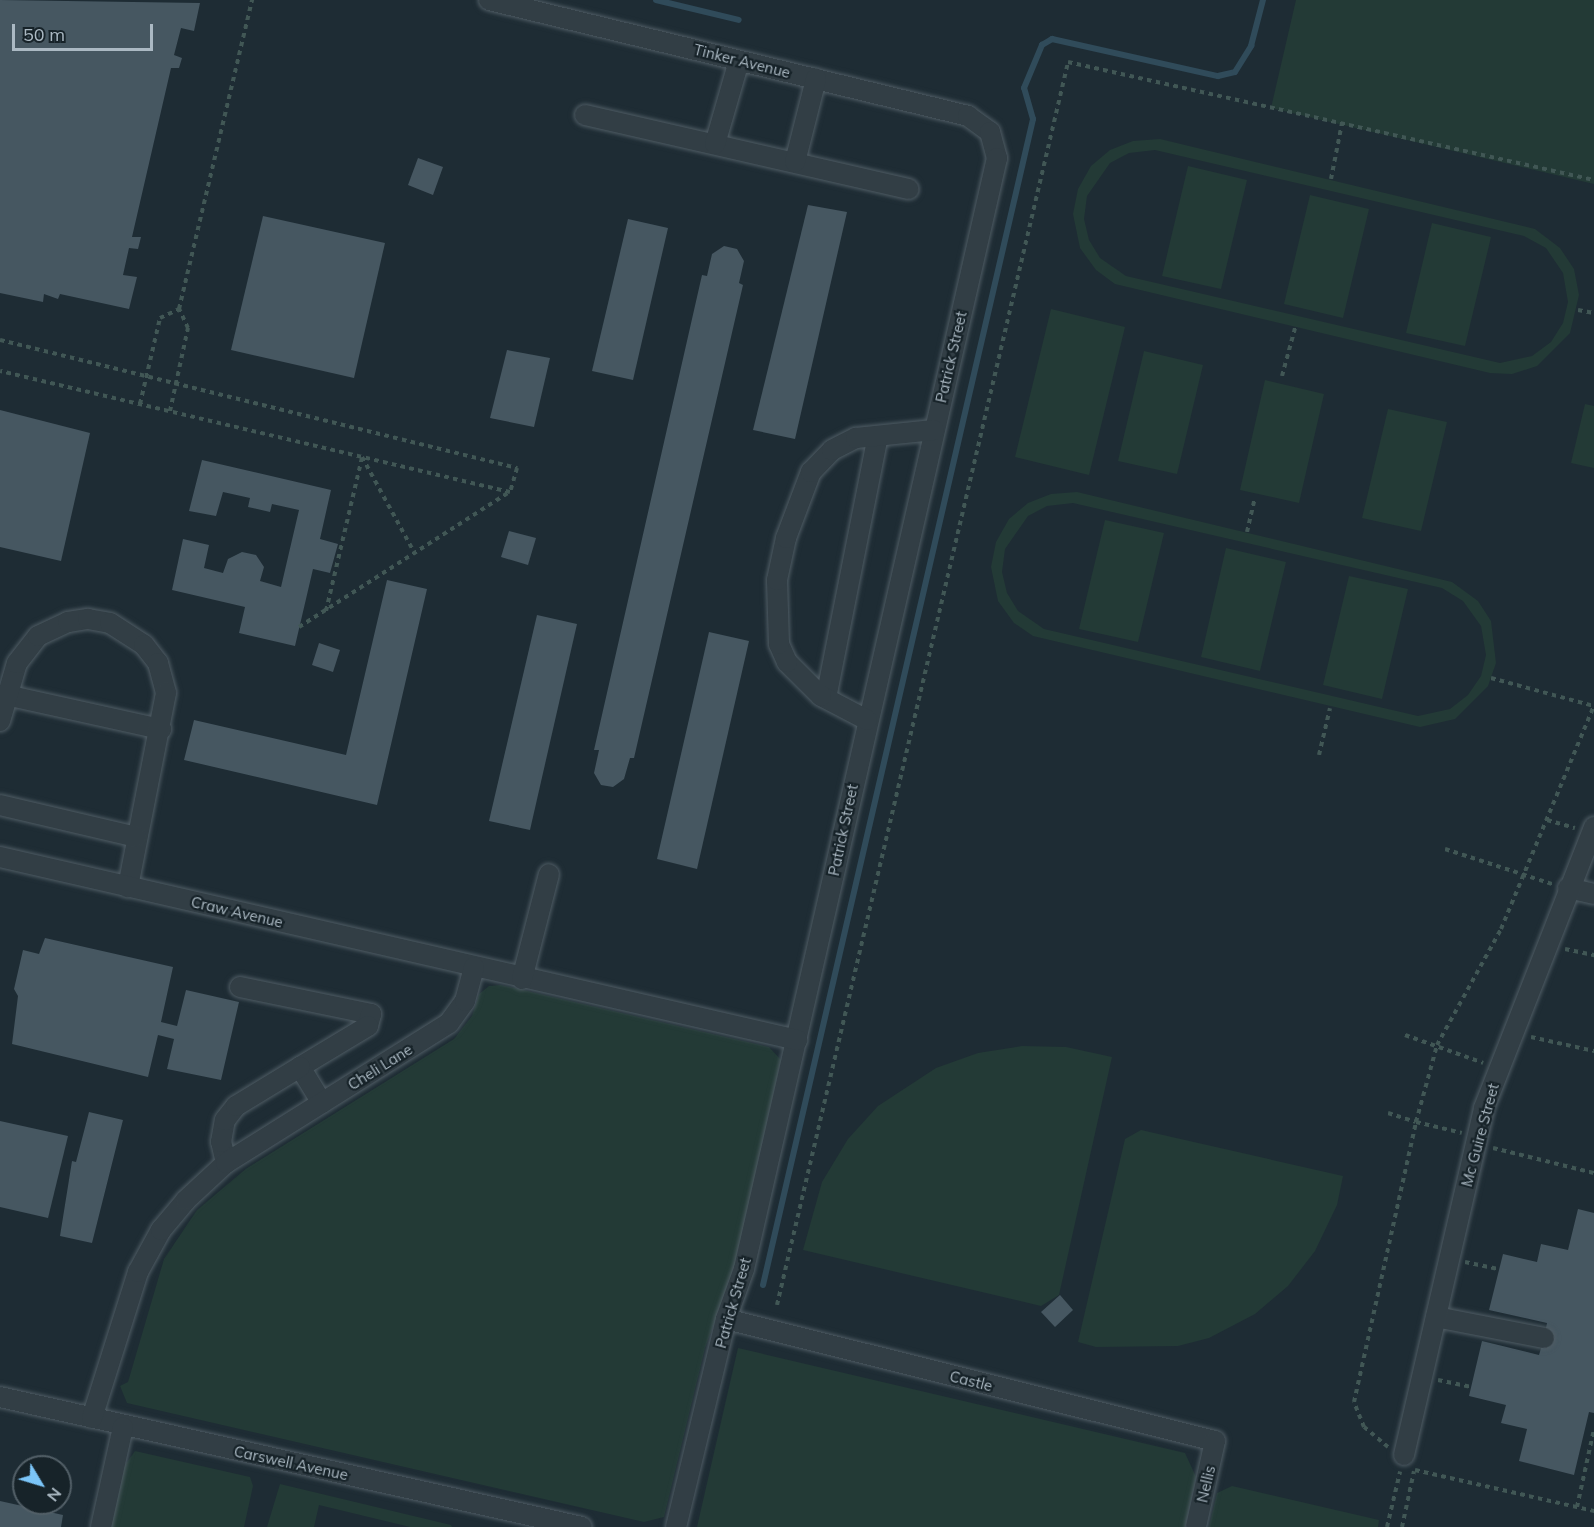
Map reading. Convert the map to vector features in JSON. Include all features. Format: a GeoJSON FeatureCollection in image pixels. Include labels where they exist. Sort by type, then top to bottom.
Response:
{"type":"FeatureCollection","features":[{"type":"Feature","properties":{"kind":"street","name":"Tinker Avenue"},"geometry":{"type":"LineString","coordinates":[[489,0],[968,116],[990,132]]}},
{"type":"Feature","properties":{"kind":"street"},"geometry":{"type":"LineString","coordinates":[[715,144],[739,61]]}},
{"type":"Feature","properties":{"kind":"street"},"geometry":{"type":"LineString","coordinates":[[795,162],[816,79]]}},
{"type":"Feature","properties":{"kind":"street"},"geometry":{"type":"LineString","coordinates":[[585,115],[909,189]]}},
{"type":"Feature","properties":{"kind":"street","name":"Patrick Street"},"geometry":{"type":"LineString","coordinates":[[676,1527],[726,1319],[744,1269],[933,430],[996,167],[990,132]]}},
{"type":"Feature","properties":{"kind":"street"},"geometry":{"type":"LineString","coordinates":[[867,720],[826,698],[788,662],[780,644],[777,580],[786,538],[811,472],[832,450],[856,438],[933,430]]}},
{"type":"Feature","properties":{"kind":"street"},"geometry":{"type":"LineString","coordinates":[[826,698],[878,436]]}},
{"type":"Feature","properties":{"kind":"street"},"geometry":{"type":"LineString","coordinates":[[0,721],[17,663],[38,636],[68,622],[110,623],[144,645],[158,663],[166,693],[161,729],[136,837],[128,887]]}},
{"type":"Feature","properties":{"kind":"street"},"geometry":{"type":"LineString","coordinates":[[6,695],[161,729]]}},
{"type":"Feature","properties":{"kind":"street"},"geometry":{"type":"LineString","coordinates":[[0,805],[136,837]]}},
{"type":"Feature","properties":{"kind":"street","name":"Mc Guire Street"},"geometry":{"type":"LineString","coordinates":[[1408,1459],[1436,1317],[1484,1142],[1498,1069],[1568,888],[1593,830]]}},
{"type":"Feature","properties":{"kind":"street","name":"Craw Avenue"},"geometry":{"type":"LineString","coordinates":[[0,857],[474,967]]}},
{"type":"Feature","properties":{"kind":"street"},"geometry":{"type":"LineString","coordinates":[[522,979],[549,874]]}},
{"type":"Feature","properties":{"kind":"street"},"geometry":{"type":"LineString","coordinates":[[1568,888],[1594,894]]}},
{"type":"Feature","properties":{"kind":"street"},"geometry":{"type":"LineString","coordinates":[[474,967],[797,1040]]}},
{"type":"Feature","properties":{"kind":"street","name":"Cheli Lane"},"geometry":{"type":"LineString","coordinates":[[92,1419],[138,1272],[161,1230],[226,1163],[449,1023],[465,1001],[474,967]]}},
{"type":"Feature","properties":{"kind":"street"},"geometry":{"type":"LineString","coordinates":[[226,1163],[221,1142],[225,1120],[236,1106],[368,1026],[371,1014],[240,987]]}},
{"type":"Feature","properties":{"kind":"street"},"geometry":{"type":"LineString","coordinates":[[300,1067],[322,1103]]}},
{"type":"Feature","properties":{"kind":"street"},"geometry":{"type":"LineString","coordinates":[[1436,1317],[1544,1338]]}},
{"type":"Feature","properties":{"kind":"street","name":"Castle"},"geometry":{"type":"LineString","coordinates":[[726,1319],[1215,1441]]}},
{"type":"Feature","properties":{"kind":"street","name":"Carswell Avenue"},"geometry":{"type":"LineString","coordinates":[[0,1397],[123,1427],[582,1527]]}},
{"type":"Feature","properties":{"kind":"street"},"geometry":{"type":"LineString","coordinates":[[101,1527],[123,1427]]}},
{"type":"Feature","properties":{"kind":"street","name":"Nellis"},"geometry":{"type":"LineString","coordinates":[[1196,1527],[1215,1441]]}},
{"type":"Feature","properties":{"kind":"path"},"geometry":{"type":"LineString","coordinates":[[170,411],[188,328],[180,309],[252,0]]}},
{"type":"Feature","properties":{"kind":"path"},"geometry":{"type":"LineString","coordinates":[[777,1305],[1068,62],[1594,180]]}},
{"type":"Feature","properties":{"kind":"path"},"geometry":{"type":"LineString","coordinates":[[1330,179],[1342,123]]}},
{"type":"Feature","properties":{"kind":"path"},"geometry":{"type":"LineString","coordinates":[[140,404],[160,318],[180,309]]}},
{"type":"Feature","properties":{"kind":"path"},"geometry":{"type":"LineString","coordinates":[[1578,310],[1594,313]]}},
{"type":"Feature","properties":{"kind":"path"},"geometry":{"type":"LineString","coordinates":[[1282,376],[1295,328]]}},
{"type":"Feature","properties":{"kind":"path"},"geometry":{"type":"LineString","coordinates":[[0,340],[517,468],[510,492],[300,627]]}},
{"type":"Feature","properties":{"kind":"path"},"geometry":{"type":"LineString","coordinates":[[0,371],[510,492]]}},
{"type":"Feature","properties":{"kind":"path"},"geometry":{"type":"LineString","coordinates":[[362,457],[415,554]]}},
{"type":"Feature","properties":{"kind":"path"},"geometry":{"type":"LineString","coordinates":[[326,610],[362,457]]}},
{"type":"Feature","properties":{"kind":"path"},"geometry":{"type":"LineString","coordinates":[[1247,532],[1254,501]]}},
{"type":"Feature","properties":{"kind":"path"},"geometry":{"type":"LineString","coordinates":[[1491,678],[1594,706],[1501,929],[1437,1045],[1416,1122],[1354,1402],[1373,1439],[1408,1459],[1594,1511]]}},
{"type":"Feature","properties":{"kind":"path"},"geometry":{"type":"LineString","coordinates":[[1319,755],[1330,708]]}},
{"type":"Feature","properties":{"kind":"path"},"geometry":{"type":"LineString","coordinates":[[1547,820],[1593,830]]}},
{"type":"Feature","properties":{"kind":"path"},"geometry":{"type":"LineString","coordinates":[[1445,849],[1523,876],[1568,888]]}},
{"type":"Feature","properties":{"kind":"path"},"geometry":{"type":"LineString","coordinates":[[1405,1035],[1498,1069]]}},
{"type":"Feature","properties":{"kind":"path"},"geometry":{"type":"LineString","coordinates":[[1527,1036],[1594,1051]]}},
{"type":"Feature","properties":{"kind":"path"},"geometry":{"type":"LineString","coordinates":[[1388,1113],[1594,1173]]}},
{"type":"Feature","properties":{"kind":"path"},"geometry":{"type":"LineString","coordinates":[[1484,1142],[1488,1159]]}},
{"type":"Feature","properties":{"kind":"path"},"geometry":{"type":"LineString","coordinates":[[1467,1251],[1464,1262],[1499,1269]]}},
{"type":"Feature","properties":{"kind":"path"},"geometry":{"type":"LineString","coordinates":[[1434,1390],[1436,1380],[1471,1387]]}},
{"type":"Feature","properties":{"kind":"path"},"geometry":{"type":"LineString","coordinates":[[1577,1507],[1594,1429]]}},
{"type":"Feature","properties":{"kind":"path"},"geometry":{"type":"LineString","coordinates":[[1388,1527],[1408,1459]]}},
{"type":"Feature","properties":{"kind":"path"},"geometry":{"type":"LineString","coordinates":[[1402,1527],[1408,1459]]}},
{"type":"Feature","properties":{"kind":"green space"},"geometry":{"type":"Polygon","coordinates":[[[1296,0],[1594,0],[1594,184],[1271,108],[1296,0]]]}},
{"type":"Feature","properties":{"kind":"green space"},"geometry":{"type":"Polygon","coordinates":[[[1160,139],[1535,229],[1560,248],[1574,269],[1579,295],[1570,333],[1537,366],[1512,374],[1490,373],[1115,284],[1096,270],[1080,248],[1073,214],[1078,189],[1091,166],[1110,150],[1133,141],[1160,139]],[[1155,150],[1129,153],[1110,163],[1087,196],[1084,219],[1089,240],[1100,258],[1126,276],[1500,363],[1532,356],[1551,342],[1563,323],[1568,302],[1563,273],[1546,248],[1524,236],[1155,150]]]}},
{"type":"Feature","properties":{"kind":"green space"},"geometry":{"type":"Polygon","coordinates":[[[1188,166],[1247,180],[1221,289],[1162,276],[1188,166]]]}},
{"type":"Feature","properties":{"kind":"green space"},"geometry":{"type":"Polygon","coordinates":[[[1310,195],[1369,209],[1343,318],[1284,304],[1310,195]]]}},
{"type":"Feature","properties":{"kind":"green space"},"geometry":{"type":"Polygon","coordinates":[[[1432,223],[1491,237],[1465,346],[1406,333],[1432,223]]]}},
{"type":"Feature","properties":{"kind":"green space"},"geometry":{"type":"Polygon","coordinates":[[[1051,309],[1125,327],[1089,475],[1015,457],[1051,309]]]}},
{"type":"Feature","properties":{"kind":"green space"},"geometry":{"type":"Polygon","coordinates":[[[1144,351],[1203,365],[1177,474],[1118,461],[1144,351]]]}},
{"type":"Feature","properties":{"kind":"green space"},"geometry":{"type":"Polygon","coordinates":[[[1265,380],[1324,394],[1299,503],[1240,490],[1265,380]]]}},
{"type":"Feature","properties":{"kind":"green space"},"geometry":{"type":"Polygon","coordinates":[[[1585,404],[1594,406],[1594,468],[1571,463],[1585,404]]]}},
{"type":"Feature","properties":{"kind":"green space"},"geometry":{"type":"Polygon","coordinates":[[[1388,409],[1447,422],[1421,531],[1362,518],[1388,409]]]}},
{"type":"Feature","properties":{"kind":"green space"},"geometry":{"type":"Polygon","coordinates":[[[1077,492],[1452,582],[1478,601],[1491,621],[1496,663],[1488,686],[1455,719],[1420,727],[1033,636],[1014,623],[998,601],[991,567],[996,542],[1009,519],[1028,503],[1051,494],[1077,492]],[[1073,503],[1047,506],[1028,516],[1005,549],[1002,572],[1007,593],[1018,611],[1044,629],[1418,716],[1450,709],[1468,695],[1481,676],[1486,655],[1481,626],[1463,601],[1442,588],[1073,503]]]}},
{"type":"Feature","properties":{"kind":"green space"},"geometry":{"type":"Polygon","coordinates":[[[1105,520],[1164,533],[1138,642],[1079,629],[1105,520]]]}},
{"type":"Feature","properties":{"kind":"green space"},"geometry":{"type":"Polygon","coordinates":[[[1226,548],[1286,562],[1260,671],[1201,657],[1226,548]]]}},
{"type":"Feature","properties":{"kind":"green space"},"geometry":{"type":"Polygon","coordinates":[[[1349,576],[1408,589],[1382,699],[1323,685],[1349,576]]]}},
{"type":"Feature","properties":{"kind":"green space"},"geometry":{"type":"Polygon","coordinates":[[[501,985],[769,1047],[781,1060],[734,1270],[705,1348],[664,1517],[644,1522],[127,1403],[120,1386],[128,1382],[164,1259],[197,1210],[247,1168],[454,1039],[472,1016],[479,994],[489,986],[501,985]]]}},
{"type":"Feature","properties":{"kind":"green space"},"geometry":{"type":"Polygon","coordinates":[[[1022,1046],[1066,1047],[1112,1057],[1059,1295],[1041,1306],[803,1250],[822,1182],[848,1139],[878,1106],[936,1068],[978,1053],[1022,1046]]]}},
{"type":"Feature","properties":{"kind":"green space"},"geometry":{"type":"Polygon","coordinates":[[[1141,1130],[1343,1176],[1337,1205],[1315,1251],[1288,1286],[1255,1314],[1209,1338],[1178,1346],[1096,1347],[1078,1342],[1125,1139],[1141,1130]]]}},
{"type":"Feature","properties":{"kind":"green space"},"geometry":{"type":"Polygon","coordinates":[[[738,1348],[1185,1453],[1196,1477],[1185,1527],[697,1527],[738,1348]]]}},
{"type":"Feature","properties":{"kind":"green space"},"geometry":{"type":"Polygon","coordinates":[[[135,1451],[250,1477],[253,1486],[244,1527],[109,1527],[122,1469],[135,1451]]]}},
{"type":"Feature","properties":{"kind":"green space"},"geometry":{"type":"Polygon","coordinates":[[[280,1484],[452,1527],[410,1527],[319,1505],[314,1527],[267,1527],[280,1484]]]}},
{"type":"Feature","properties":{"kind":"green space"},"geometry":{"type":"Polygon","coordinates":[[[1232,1486],[1379,1520],[1378,1527],[1209,1527],[1217,1493],[1232,1486]]]}},
{"type":"Feature","properties":{"kind":"building"},"geometry":{"type":"Polygon","coordinates":[[[0,0],[200,3],[194,31],[181,28],[174,55],[182,58],[179,68],[171,68],[132,237],[141,237],[138,249],[129,248],[123,275],[137,277],[129,309],[60,294],[58,299],[44,294],[43,302],[0,293],[0,0]]]}},
{"type":"Feature","properties":{"kind":"building"},"geometry":{"type":"Polygon","coordinates":[[[418,158],[443,167],[433,195],[408,185],[418,158]]]}},
{"type":"Feature","properties":{"kind":"building"},"geometry":{"type":"Polygon","coordinates":[[[808,205],[847,212],[795,439],[753,430],[808,205]]]}},
{"type":"Feature","properties":{"kind":"building"},"geometry":{"type":"Polygon","coordinates":[[[263,216],[385,243],[354,378],[231,350],[263,216]]]}},
{"type":"Feature","properties":{"kind":"building"},"geometry":{"type":"Polygon","coordinates":[[[628,219],[668,228],[633,380],[592,371],[628,219]]]}},
{"type":"Feature","properties":{"kind":"building"},"geometry":{"type":"Polygon","coordinates":[[[724,246],[737,249],[744,261],[739,283],[743,285],[634,758],[630,758],[624,779],[613,787],[601,785],[594,773],[599,750],[594,750],[702,275],[707,276],[712,254],[724,246]]]}},
{"type":"Feature","properties":{"kind":"building"},"geometry":{"type":"Polygon","coordinates":[[[507,350],[550,358],[534,427],[490,418],[507,350]]]}},
{"type":"Feature","properties":{"kind":"building"},"geometry":{"type":"Polygon","coordinates":[[[0,410],[90,433],[61,561],[0,547],[0,410]]]}},
{"type":"Feature","properties":{"kind":"building"},"geometry":{"type":"Polygon","coordinates":[[[202,460],[331,490],[320,539],[338,544],[330,573],[313,569],[295,646],[239,633],[245,607],[172,590],[183,539],[209,545],[204,568],[223,573],[228,559],[242,552],[256,555],[264,567],[260,581],[281,587],[299,510],[272,504],[270,512],[248,507],[250,498],[223,492],[216,516],[189,511],[202,460]]]}},
{"type":"Feature","properties":{"kind":"building"},"geometry":{"type":"Polygon","coordinates":[[[509,531],[536,538],[528,565],[501,557],[509,531]]]}},
{"type":"Feature","properties":{"kind":"building"},"geometry":{"type":"Polygon","coordinates":[[[387,580],[427,589],[377,805],[184,760],[194,720],[346,755],[387,580]]]}},
{"type":"Feature","properties":{"kind":"building"},"geometry":{"type":"Polygon","coordinates":[[[537,615],[577,624],[530,830],[489,821],[537,615]]]}},
{"type":"Feature","properties":{"kind":"building"},"geometry":{"type":"Polygon","coordinates":[[[709,632],[749,641],[697,869],[657,859],[709,632]]]}},
{"type":"Feature","properties":{"kind":"building"},"geometry":{"type":"Polygon","coordinates":[[[319,643],[340,650],[333,672],[312,665],[319,643]]]}},
{"type":"Feature","properties":{"kind":"building"},"geometry":{"type":"Polygon","coordinates":[[[45,938],[173,967],[161,1022],[177,1026],[186,990],[239,1002],[221,1080],[167,1069],[174,1039],[158,1035],[148,1077],[12,1044],[18,996],[14,989],[23,950],[39,954],[45,938]]]}},
{"type":"Feature","properties":{"kind":"building"},"geometry":{"type":"Polygon","coordinates":[[[89,1112],[123,1120],[92,1243],[60,1236],[72,1161],[76,1162],[89,1112]]]}},
{"type":"Feature","properties":{"kind":"building"},"geometry":{"type":"Polygon","coordinates":[[[0,1121],[68,1136],[48,1218],[0,1207],[0,1121]]]}},
{"type":"Feature","properties":{"kind":"building"},"geometry":{"type":"Polygon","coordinates":[[[1578,1209],[1594,1213],[1594,1413],[1589,1412],[1574,1475],[1519,1461],[1527,1429],[1501,1423],[1506,1405],[1469,1396],[1482,1341],[1539,1355],[1544,1338],[1547,1323],[1489,1310],[1503,1254],[1537,1262],[1541,1244],[1568,1250],[1578,1209]]]}},
{"type":"Feature","properties":{"kind":"building"},"geometry":{"type":"Polygon","coordinates":[[[1060,1295],[1073,1310],[1055,1327],[1041,1312],[1060,1295]]]}},
{"type":"Feature","properties":{"kind":"building"},"geometry":{"type":"Polygon","coordinates":[[[0,1501],[12,1504],[12,1515],[63,1515],[61,1527],[0,1527],[0,1501]]]}},
{"type":"Feature","properties":{"kind":"waterway"},"geometry":{"type":"LineString","coordinates":[[656,0],[739,20]]}},
{"type":"Feature","properties":{"kind":"waterway"},"geometry":{"type":"LineString","coordinates":[[763,1285],[1033,119],[1024,88],[1042,45],[1052,39],[1218,76],[1235,72],[1251,46],[1263,0]]}}]}
